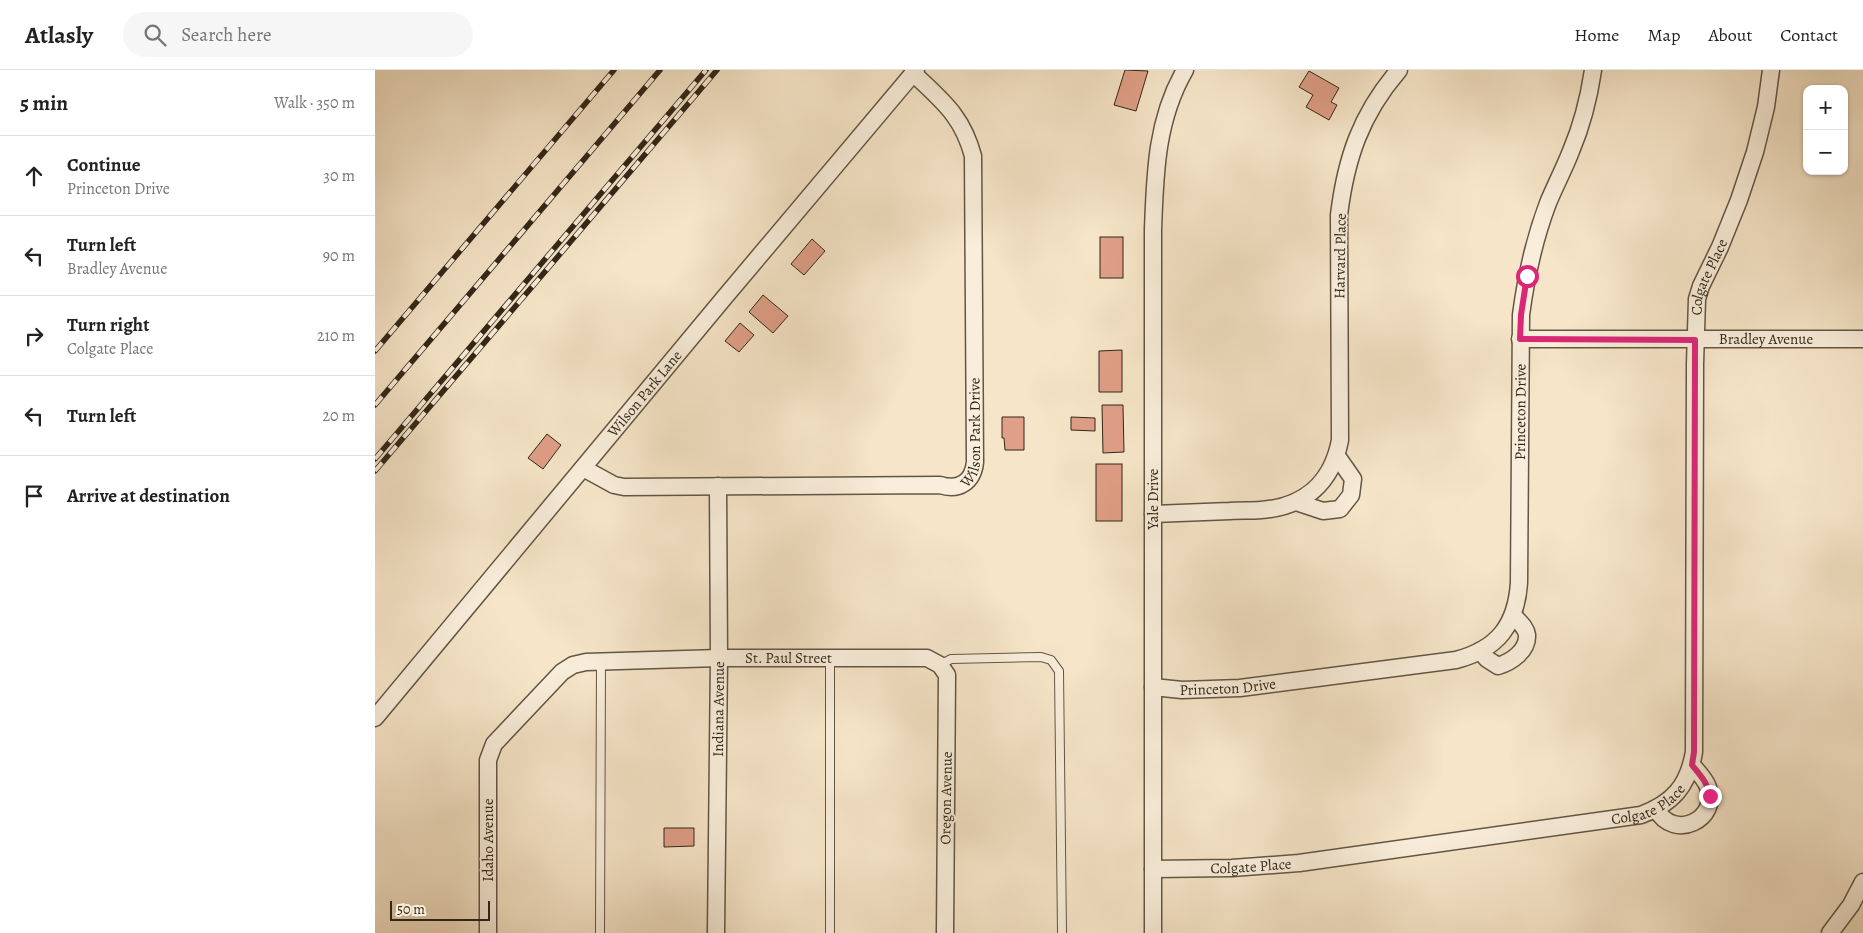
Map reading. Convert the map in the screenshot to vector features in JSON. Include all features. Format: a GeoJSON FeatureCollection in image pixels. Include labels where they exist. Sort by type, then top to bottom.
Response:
{"type":"FeatureCollection","features":[{"type":"Feature","properties":{"kind":"street","name":"Yale Drive"},"geometry":{"type":"LineString","coordinates":[[1153,933],[1153,230],[1155,164],[1166,112],[1177,83],[1185,70]]}},
{"type":"Feature","properties":{"kind":"street","name":"Harvard Place"},"geometry":{"type":"LineString","coordinates":[[1153,514],[1261,510],[1296,502],[1311,493],[1331,470],[1337,456],[1340,440],[1339,215],[1343,186],[1348,162],[1365,120],[1384,88],[1399,70]]}},
{"type":"Feature","properties":{"kind":"street","name":"Princeton Drive"},"geometry":{"type":"LineString","coordinates":[[1153,687],[1182,690],[1240,688],[1456,660],[1481,651],[1495,642],[1505,631],[1518,601],[1520,339],[1521,315],[1527,276],[1548,202],[1572,149],[1580,125],[1591,88],[1593,70]]}},
{"type":"Feature","properties":{"kind":"street","name":"Colgate Place"},"geometry":{"type":"LineString","coordinates":[[1153,868],[1232,868],[1299,863],[1641,815],[1669,801],[1679,790],[1687,778],[1694,752],[1695,340],[1699,293],[1739,200],[1755,152],[1766,107],[1771,70]]}},
{"type":"Feature","properties":{"kind":"street","name":"Wilson Park Lane"},"geometry":{"type":"LineString","coordinates":[[375,718],[730,290],[915,72]]}},
{"type":"Feature","properties":{"kind":"street","name":"Wilson Park Drive"},"geometry":{"type":"LineString","coordinates":[[583,468],[614,485],[624,487],[940,485],[948,488],[964,484],[971,478],[974,471],[973,156],[969,140],[962,125],[915,72]]}},
{"type":"Feature","properties":{"kind":"street","name":"Bradley Avenue"},"geometry":{"type":"LineString","coordinates":[[1520,339],[1863,339]]}},
{"type":"Feature","properties":{"kind":"street"},"geometry":{"type":"LineString","coordinates":[[1296,502],[1323,511],[1340,509],[1351,495],[1353,479],[1337,456]]}},
{"type":"Feature","properties":{"kind":"street","name":"Indiana Avenue"},"geometry":{"type":"LineString","coordinates":[[716,933],[719,658],[717,486]]}},
{"type":"Feature","properties":{"kind":"street"},"geometry":{"type":"LineString","coordinates":[[1481,651],[1487,659],[1498,666],[1509,663],[1524,648],[1527,635],[1523,625],[1513,615]]}},
{"type":"Feature","properties":{"kind":"street","name":"St. Paul Street"},"geometry":{"type":"LineString","coordinates":[[492,748],[562,672],[573,665],[585,662],[830,657],[927,658],[940,665]]}},
{"type":"Feature","properties":{"kind":"street","name":"Oregon Avenue"},"geometry":{"type":"LineString","coordinates":[[940,665],[948,681],[945,933]]}},
{"type":"Feature","properties":{"kind":"street","name":"Idaho Avenue"},"geometry":{"type":"LineString","coordinates":[[488,933],[487,773],[488,760],[492,748]]}},
{"type":"Feature","properties":{"kind":"street"},"geometry":{"type":"LineString","coordinates":[[1656,809],[1665,820],[1679,826],[1694,824],[1700,819],[1709,806],[1709,788],[1692,765]]}},
{"type":"Feature","properties":{"kind":"street"},"geometry":{"type":"LineString","coordinates":[[1830,933],[1851,905],[1863,882]]}},
{"type":"Feature","properties":{"kind":"lane"},"geometry":{"type":"LineString","coordinates":[[830,657],[830,933]]}},
{"type":"Feature","properties":{"kind":"lane"},"geometry":{"type":"LineString","coordinates":[[940,665],[951,659],[1041,657],[1051,660],[1059,671],[1062,933]]}},
{"type":"Feature","properties":{"kind":"lane"},"geometry":{"type":"LineString","coordinates":[[600,933],[601,661]]}},
{"type":"Feature","properties":{"kind":"building"},"geometry":{"type":"Polygon","coordinates":[[[1125,70],[1148,71],[1136,111],[1114,105],[1125,70]]]}},
{"type":"Feature","properties":{"kind":"building"},"geometry":{"type":"Polygon","coordinates":[[[1309,71],[1339,88],[1331,102],[1337,105],[1329,120],[1306,107],[1313,95],[1299,87],[1309,71]]]}},
{"type":"Feature","properties":{"kind":"building"},"geometry":{"type":"Polygon","coordinates":[[[1100,237],[1123,237],[1123,278],[1100,278],[1100,237]]]}},
{"type":"Feature","properties":{"kind":"building"},"geometry":{"type":"Polygon","coordinates":[[[812,239],[825,251],[804,275],[791,264],[812,239]]]}},
{"type":"Feature","properties":{"kind":"building"},"geometry":{"type":"Polygon","coordinates":[[[763,295],[788,316],[773,333],[749,312],[763,295]]]}},
{"type":"Feature","properties":{"kind":"building"},"geometry":{"type":"Polygon","coordinates":[[[740,323],[754,335],[739,352],[725,341],[740,323]]]}},
{"type":"Feature","properties":{"kind":"building"},"geometry":{"type":"Polygon","coordinates":[[[1122,350],[1122,392],[1099,392],[1099,351],[1122,350]]]}},
{"type":"Feature","properties":{"kind":"building"},"geometry":{"type":"Polygon","coordinates":[[[1102,405],[1123,405],[1124,452],[1103,453],[1102,405]]]}},
{"type":"Feature","properties":{"kind":"building"},"geometry":{"type":"Polygon","coordinates":[[[1002,417],[1024,417],[1024,450],[1005,450],[1004,438],[1002,438],[1002,417]]]}},
{"type":"Feature","properties":{"kind":"building"},"geometry":{"type":"Polygon","coordinates":[[[1071,417],[1095,418],[1095,431],[1071,430],[1071,417]]]}},
{"type":"Feature","properties":{"kind":"building"},"geometry":{"type":"Polygon","coordinates":[[[547,434],[561,445],[543,469],[528,458],[547,434]]]}},
{"type":"Feature","properties":{"kind":"building"},"geometry":{"type":"Polygon","coordinates":[[[1096,464],[1122,464],[1122,521],[1096,521],[1096,464]]]}},
{"type":"Feature","properties":{"kind":"building"},"geometry":{"type":"Polygon","coordinates":[[[664,828],[694,828],[694,846],[664,847],[664,828]]]}},
{"type":"Feature","properties":{"kind":"railway"},"geometry":{"type":"LineString","coordinates":[[375,351],[614,70]]}},
{"type":"Feature","properties":{"kind":"railway"},"geometry":{"type":"LineString","coordinates":[[375,405],[660,70]]}},
{"type":"Feature","properties":{"kind":"railway"},"geometry":{"type":"LineString","coordinates":[[375,459],[706,70]]}},
{"type":"Feature","properties":{"kind":"railway"},"geometry":{"type":"LineString","coordinates":[[375,471],[717,70]]}},
{"type":"Feature","properties":{"kind":"route"},"geometry":{"type":"LineString","coordinates":[[1527,276],[1521,315],[1520,339],[1695,340],[1694,752],[1692,765],[1709,788],[1710,796]]}}]}
